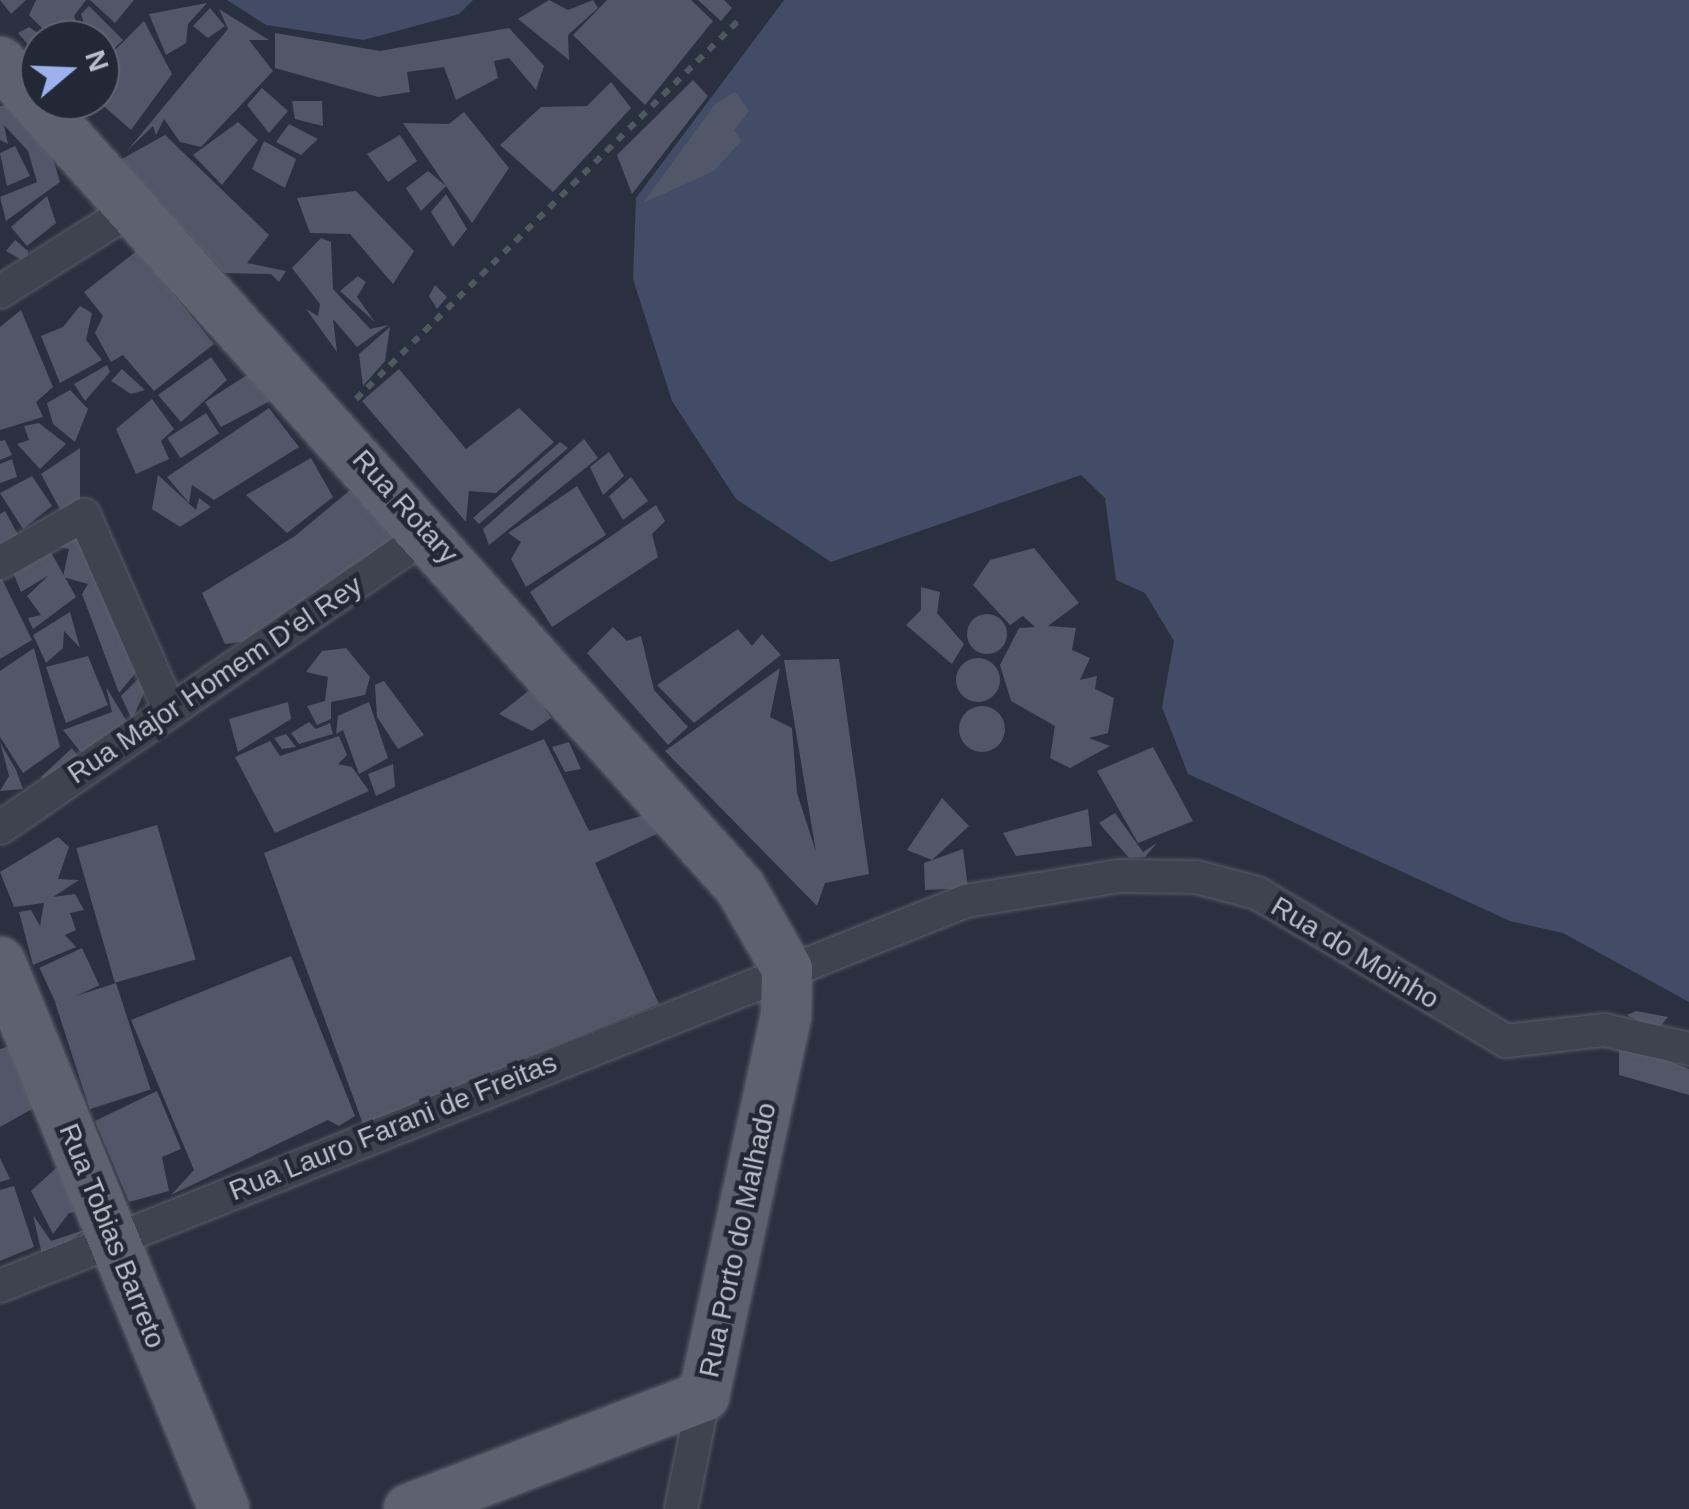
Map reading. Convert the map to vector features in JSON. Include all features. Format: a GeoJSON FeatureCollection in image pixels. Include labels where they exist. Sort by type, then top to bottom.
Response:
{"type":"FeatureCollection","features":[{"type":"Feature","properties":{"kind":"main road","name":"Rua Rotary"},"geometry":{"type":"LineString","coordinates":[[0,62],[130,210],[429,533],[740,887],[787,970]]}},
{"type":"Feature","properties":{"kind":"main road","name":"Rua Tobias Barreto"},"geometry":{"type":"LineString","coordinates":[[0,962],[224,1509]]}},
{"type":"Feature","properties":{"kind":"main road","name":"Rua Porto do Malhado"},"geometry":{"type":"LineString","coordinates":[[704,1396],[786,1016],[787,970]]}},
{"type":"Feature","properties":{"kind":"main road"},"geometry":{"type":"LineString","coordinates":[[409,1509],[704,1396]]}},
{"type":"Feature","properties":{"kind":"street"},"geometry":{"type":"LineString","coordinates":[[0,292],[130,210]]}},
{"type":"Feature","properties":{"kind":"street"},"geometry":{"type":"LineString","coordinates":[[0,564],[84,515],[170,711]]}},
{"type":"Feature","properties":{"kind":"street","name":"Rua Major Homem D'el Rey"},"geometry":{"type":"LineString","coordinates":[[0,828],[429,533]]}},
{"type":"Feature","properties":{"kind":"street","name":"Rua do Moinho"},"geometry":{"type":"LineString","coordinates":[[787,970],[966,900],[1118,876],[1196,877],[1258,894],[1332,934],[1484,1034],[1531,1041],[1626,1032],[1689,1049]]}},
{"type":"Feature","properties":{"kind":"street","name":"Rua Lauro Farani de Freitas"},"geometry":{"type":"LineString","coordinates":[[0,1286],[787,970]]}},
{"type":"Feature","properties":{"kind":"street","name":"Rua Porto do Malhado"},"geometry":{"type":"LineString","coordinates":[[681,1509],[704,1396]]}},
{"type":"Feature","properties":{"kind":"path"},"geometry":{"type":"LineString","coordinates":[[330,425],[739,20]]}},
{"type":"Feature","properties":{"kind":"water"},"geometry":{"type":"Polygon","coordinates":[[[227,0],[473,0],[459,14],[364,40],[266,25],[227,0]]]}},
{"type":"Feature","properties":{"kind":"water"},"geometry":{"type":"Polygon","coordinates":[[[784,0],[1689,0],[1689,1002],[1563,933],[1510,921],[1188,774],[1162,707],[1174,641],[1145,593],[1116,580],[1105,498],[1081,475],[831,562],[736,499],[672,401],[633,279],[636,198],[784,0]]]}},
{"type":"Feature","properties":{"kind":"building"},"geometry":{"type":"Polygon","coordinates":[[[0,0],[26,0],[11,14],[0,0]]]}},
{"type":"Feature","properties":{"kind":"building"},"geometry":{"type":"Polygon","coordinates":[[[36,0],[86,0],[74,16],[76,20],[34,20],[29,15],[36,0]]]}},
{"type":"Feature","properties":{"kind":"building"},"geometry":{"type":"Polygon","coordinates":[[[90,0],[134,0],[117,20],[112,20],[90,0]]]}},
{"type":"Feature","properties":{"kind":"building"},"geometry":{"type":"Polygon","coordinates":[[[549,0],[568,10],[593,0],[598,8],[568,35],[569,60],[518,19],[549,0]]]}},
{"type":"Feature","properties":{"kind":"building"},"geometry":{"type":"Polygon","coordinates":[[[607,0],[691,0],[713,21],[645,105],[573,35],[607,0]]]}},
{"type":"Feature","properties":{"kind":"building"},"geometry":{"type":"Polygon","coordinates":[[[698,0],[724,0],[732,8],[721,21],[698,0]]]}},
{"type":"Feature","properties":{"kind":"building"},"geometry":{"type":"Polygon","coordinates":[[[207,3],[188,24],[186,43],[166,55],[149,14],[207,3]]]}},
{"type":"Feature","properties":{"kind":"building"},"geometry":{"type":"Polygon","coordinates":[[[89,6],[103,20],[83,20],[81,14],[89,6]]]}},
{"type":"Feature","properties":{"kind":"building"},"geometry":{"type":"Polygon","coordinates":[[[210,8],[225,26],[208,38],[193,26],[210,8]]]}},
{"type":"Feature","properties":{"kind":"building"},"geometry":{"type":"Polygon","coordinates":[[[219,9],[269,40],[249,40],[273,71],[201,147],[180,142],[164,119],[156,135],[153,126],[127,151],[228,29],[219,9]]]}},
{"type":"Feature","properties":{"kind":"building"},"geometry":{"type":"Polygon","coordinates":[[[144,21],[172,74],[131,130],[120,120],[120,45],[144,21]]]}},
{"type":"Feature","properties":{"kind":"building"},"geometry":{"type":"Polygon","coordinates":[[[509,28],[544,66],[536,90],[509,58],[494,61],[498,78],[456,100],[444,67],[407,72],[410,92],[378,97],[275,68],[275,33],[380,51],[509,28]]]}},
{"type":"Feature","properties":{"kind":"building"},"geometry":{"type":"Polygon","coordinates":[[[693,80],[708,96],[632,194],[617,155],[693,80]]]}},
{"type":"Feature","properties":{"kind":"building"},"geometry":{"type":"Polygon","coordinates":[[[611,82],[631,108],[553,192],[500,145],[541,107],[587,106],[611,82]]]}},
{"type":"Feature","properties":{"kind":"building"},"geometry":{"type":"Polygon","coordinates":[[[262,88],[288,111],[269,133],[247,105],[262,88]]]}},
{"type":"Feature","properties":{"kind":"building"},"geometry":{"type":"Polygon","coordinates":[[[735,92],[749,111],[734,130],[741,141],[714,171],[643,203],[716,103],[735,92]]]}},
{"type":"Feature","properties":{"kind":"building"},"geometry":{"type":"Polygon","coordinates":[[[292,101],[322,101],[323,126],[295,119],[292,101]]]}},
{"type":"Feature","properties":{"kind":"building"},"geometry":{"type":"Polygon","coordinates":[[[16,105],[20,120],[28,120],[49,145],[60,182],[6,221],[0,197],[37,182],[28,151],[4,125],[8,144],[0,140],[0,106],[16,105]]]}},
{"type":"Feature","properties":{"kind":"building"},"geometry":{"type":"Polygon","coordinates":[[[464,112],[509,168],[472,223],[403,123],[449,124],[464,112]]]}},
{"type":"Feature","properties":{"kind":"building"},"geometry":{"type":"Polygon","coordinates":[[[238,122],[258,140],[222,185],[193,155],[238,122]]]}},
{"type":"Feature","properties":{"kind":"building"},"geometry":{"type":"Polygon","coordinates":[[[289,124],[318,139],[301,155],[276,142],[289,124]]]}},
{"type":"Feature","properties":{"kind":"building"},"geometry":{"type":"Polygon","coordinates":[[[165,135],[269,235],[247,263],[286,271],[279,282],[271,274],[224,273],[120,160],[165,135]]]}},
{"type":"Feature","properties":{"kind":"building"},"geometry":{"type":"Polygon","coordinates":[[[400,135],[417,161],[388,182],[367,154],[400,135]]]}},
{"type":"Feature","properties":{"kind":"building"},"geometry":{"type":"Polygon","coordinates":[[[264,141],[296,159],[285,188],[252,169],[264,141]]]}},
{"type":"Feature","properties":{"kind":"building"},"geometry":{"type":"Polygon","coordinates":[[[15,146],[30,176],[7,186],[0,153],[15,146]]]}},
{"type":"Feature","properties":{"kind":"building"},"geometry":{"type":"Polygon","coordinates":[[[428,171],[446,186],[421,211],[406,188],[428,171]]]}},
{"type":"Feature","properties":{"kind":"building"},"geometry":{"type":"Polygon","coordinates":[[[356,191],[414,251],[393,284],[350,234],[310,233],[297,198],[356,191]]]}},
{"type":"Feature","properties":{"kind":"building"},"geometry":{"type":"Polygon","coordinates":[[[446,194],[467,229],[453,247],[431,212],[446,194]]]}},
{"type":"Feature","properties":{"kind":"building"},"geometry":{"type":"Polygon","coordinates":[[[47,196],[56,223],[27,246],[11,227],[47,196]]]}},
{"type":"Feature","properties":{"kind":"building"},"geometry":{"type":"Polygon","coordinates":[[[321,238],[331,242],[333,289],[370,329],[388,325],[357,347],[333,319],[337,352],[306,309],[318,316],[320,304],[292,268],[321,238]]]}},
{"type":"Feature","properties":{"kind":"building"},"geometry":{"type":"Polygon","coordinates":[[[15,240],[28,251],[27,263],[6,251],[15,240]]]}},
{"type":"Feature","properties":{"kind":"building"},"geometry":{"type":"Polygon","coordinates":[[[138,250],[214,344],[154,391],[123,355],[111,362],[95,333],[103,316],[84,292],[138,250]]]}},
{"type":"Feature","properties":{"kind":"building"},"geometry":{"type":"Polygon","coordinates":[[[358,276],[366,282],[357,297],[375,322],[340,291],[358,276]]]}},
{"type":"Feature","properties":{"kind":"building"},"geometry":{"type":"Polygon","coordinates":[[[435,285],[447,297],[437,309],[429,296],[435,285]]]}},
{"type":"Feature","properties":{"kind":"building"},"geometry":{"type":"Polygon","coordinates":[[[80,306],[92,313],[86,340],[102,360],[60,383],[41,336],[63,327],[80,306]]]}},
{"type":"Feature","properties":{"kind":"building"},"geometry":{"type":"Polygon","coordinates":[[[21,310],[53,387],[36,402],[43,417],[0,430],[0,327],[21,310]]]}},
{"type":"Feature","properties":{"kind":"building"},"geometry":{"type":"Polygon","coordinates":[[[390,327],[385,361],[363,386],[359,354],[390,327]]]}},
{"type":"Feature","properties":{"kind":"building"},"geometry":{"type":"Polygon","coordinates":[[[225,350],[274,399],[221,427],[205,402],[247,375],[225,350]]]}},
{"type":"Feature","properties":{"kind":"building"},"geometry":{"type":"Polygon","coordinates":[[[211,357],[227,380],[181,422],[158,395],[211,357]]]}},
{"type":"Feature","properties":{"kind":"building"},"geometry":{"type":"Polygon","coordinates":[[[107,365],[110,372],[85,401],[74,384],[107,365]]]}},
{"type":"Feature","properties":{"kind":"building"},"geometry":{"type":"Polygon","coordinates":[[[122,369],[145,390],[131,394],[111,381],[122,369]]]}},
{"type":"Feature","properties":{"kind":"building"},"geometry":{"type":"Polygon","coordinates":[[[399,369],[466,449],[519,408],[554,442],[496,493],[469,491],[466,522],[362,401],[399,369]]]}},
{"type":"Feature","properties":{"kind":"building"},"geometry":{"type":"Polygon","coordinates":[[[70,390],[88,409],[75,442],[53,424],[47,403],[70,390]]]}},
{"type":"Feature","properties":{"kind":"building"},"geometry":{"type":"Polygon","coordinates":[[[152,399],[174,429],[161,441],[169,459],[136,474],[116,429],[152,399]]]}},
{"type":"Feature","properties":{"kind":"building"},"geometry":{"type":"Polygon","coordinates":[[[269,408],[299,447],[214,500],[192,485],[189,503],[167,477],[269,408]]]}},
{"type":"Feature","properties":{"kind":"building"},"geometry":{"type":"Polygon","coordinates":[[[206,413],[219,433],[180,458],[167,438],[206,413]]]}},
{"type":"Feature","properties":{"kind":"building"},"geometry":{"type":"Polygon","coordinates":[[[39,423],[66,444],[40,469],[17,444],[29,440],[24,426],[39,423]]]}},
{"type":"Feature","properties":{"kind":"building"},"geometry":{"type":"Polygon","coordinates":[[[584,439],[598,458],[489,545],[483,529],[584,439]]]}},
{"type":"Feature","properties":{"kind":"building"},"geometry":{"type":"Polygon","coordinates":[[[5,440],[12,455],[0,460],[0,441],[5,440]]]}},
{"type":"Feature","properties":{"kind":"building"},"geometry":{"type":"Polygon","coordinates":[[[560,442],[568,448],[479,524],[473,518],[560,442]]]}},
{"type":"Feature","properties":{"kind":"building"},"geometry":{"type":"Polygon","coordinates":[[[80,448],[80,501],[131,652],[168,664],[138,670],[119,693],[82,594],[88,584],[63,577],[69,549],[49,545],[61,511],[41,474],[80,448]]]}},
{"type":"Feature","properties":{"kind":"building"},"geometry":{"type":"Polygon","coordinates":[[[609,452],[624,476],[603,495],[590,467],[609,452]]]}},
{"type":"Feature","properties":{"kind":"building"},"geometry":{"type":"Polygon","coordinates":[[[311,458],[333,497],[287,533],[246,495],[311,458]]]}},
{"type":"Feature","properties":{"kind":"building"},"geometry":{"type":"Polygon","coordinates":[[[12,459],[17,477],[0,483],[0,464],[12,459]]]}},
{"type":"Feature","properties":{"kind":"building"},"geometry":{"type":"Polygon","coordinates":[[[158,475],[196,510],[199,498],[211,507],[180,527],[152,509],[158,475]]]}},
{"type":"Feature","properties":{"kind":"building"},"geometry":{"type":"Polygon","coordinates":[[[32,476],[52,506],[23,529],[0,493],[32,476]]]}},
{"type":"Feature","properties":{"kind":"building"},"geometry":{"type":"Polygon","coordinates":[[[631,477],[648,501],[623,520],[609,496],[631,477]]]}},
{"type":"Feature","properties":{"kind":"building"},"geometry":{"type":"Polygon","coordinates":[[[361,481],[405,531],[256,640],[225,644],[202,593],[295,536],[361,481]]]}},
{"type":"Feature","properties":{"kind":"building"},"geometry":{"type":"Polygon","coordinates":[[[577,486],[606,535],[526,587],[511,559],[521,542],[508,533],[577,486]]]}},
{"type":"Feature","properties":{"kind":"building"},"geometry":{"type":"Polygon","coordinates":[[[656,505],[665,521],[652,534],[658,557],[552,627],[530,592],[656,505]]]}},
{"type":"Feature","properties":{"kind":"building"},"geometry":{"type":"Polygon","coordinates":[[[5,511],[22,542],[0,559],[0,514],[5,511]]]}},
{"type":"Feature","properties":{"kind":"building"},"geometry":{"type":"Polygon","coordinates":[[[48,547],[76,597],[33,629],[28,618],[41,615],[27,596],[49,575],[21,592],[12,570],[48,547]]]}},
{"type":"Feature","properties":{"kind":"building"},"geometry":{"type":"Polygon","coordinates":[[[1034,548],[1079,603],[1048,626],[1076,628],[1072,650],[1090,658],[1080,680],[1097,676],[1095,689],[1114,698],[1108,733],[1089,738],[1110,746],[1070,768],[1050,758],[1055,726],[1011,701],[1000,665],[1019,628],[1035,627],[1023,616],[1010,625],[973,585],[990,560],[1034,548]]]}},
{"type":"Feature","properties":{"kind":"building"},"geometry":{"type":"Polygon","coordinates":[[[0,575],[32,640],[0,659],[0,575]]]}},
{"type":"Feature","properties":{"kind":"building"},"geometry":{"type":"Polygon","coordinates":[[[921,587],[940,592],[937,613],[964,644],[952,664],[906,625],[921,610],[921,587]]]}},
{"type":"Feature","properties":{"kind":"building"},"geometry":{"type":"Polygon","coordinates":[[[70,612],[80,648],[64,631],[63,648],[46,663],[33,635],[70,612]]]}},
{"type":"Feature","properties":{"kind":"building"},"geometry":{"type":"Polygon","coordinates":[[[987,614],[1001,620],[1007,634],[1001,648],[987,654],[973,648],[967,634],[973,620],[987,614]]]}},
{"type":"Feature","properties":{"kind":"building"},"geometry":{"type":"Polygon","coordinates":[[[613,627],[627,641],[641,636],[654,690],[688,727],[668,745],[587,653],[613,627]]]}},
{"type":"Feature","properties":{"kind":"building"},"geometry":{"type":"Polygon","coordinates":[[[738,629],[752,646],[762,634],[781,655],[694,723],[657,685],[738,629]]]}},
{"type":"Feature","properties":{"kind":"building"},"geometry":{"type":"Polygon","coordinates":[[[34,648],[60,747],[23,773],[0,737],[0,671],[34,648]]]}},
{"type":"Feature","properties":{"kind":"building"},"geometry":{"type":"Polygon","coordinates":[[[346,648],[370,677],[365,695],[331,702],[331,719],[317,725],[307,706],[325,701],[328,677],[306,672],[322,651],[346,648]]]}},
{"type":"Feature","properties":{"kind":"building"},"geometry":{"type":"Polygon","coordinates":[[[88,656],[108,705],[66,723],[46,667],[88,656]]]}},
{"type":"Feature","properties":{"kind":"building"},"geometry":{"type":"Polygon","coordinates":[[[978,658],[994,664],[1000,680],[994,696],[978,702],[962,696],[956,680],[962,664],[978,658]]]}},
{"type":"Feature","properties":{"kind":"building"},"geometry":{"type":"Polygon","coordinates":[[[839,659],[869,874],[825,883],[817,906],[665,751],[780,668],[770,717],[792,728],[797,793],[816,852],[784,660],[839,659]]]}},
{"type":"Feature","properties":{"kind":"building"},"geometry":{"type":"Polygon","coordinates":[[[142,675],[148,684],[132,720],[121,696],[142,675]]]}},
{"type":"Feature","properties":{"kind":"building"},"geometry":{"type":"Polygon","coordinates":[[[384,681],[424,735],[398,749],[377,717],[375,685],[384,681]]]}},
{"type":"Feature","properties":{"kind":"building"},"geometry":{"type":"Polygon","coordinates":[[[106,687],[129,725],[86,759],[63,730],[112,712],[106,687]]]}},
{"type":"Feature","properties":{"kind":"building"},"geometry":{"type":"Polygon","coordinates":[[[532,688],[551,718],[532,731],[499,714],[532,688]]]}},
{"type":"Feature","properties":{"kind":"building"},"geometry":{"type":"Polygon","coordinates":[[[288,702],[291,719],[238,752],[229,719],[288,702]]]}},
{"type":"Feature","properties":{"kind":"building"},"geometry":{"type":"Polygon","coordinates":[[[369,702],[388,758],[359,774],[343,730],[336,734],[338,716],[369,702]]]}},
{"type":"Feature","properties":{"kind":"building"},"geometry":{"type":"Polygon","coordinates":[[[982,706],[999,712],[1005,729],[999,746],[982,752],[965,746],[959,729],[965,712],[982,706]]]}},
{"type":"Feature","properties":{"kind":"building"},"geometry":{"type":"Polygon","coordinates":[[[309,722],[316,729],[330,723],[333,734],[299,744],[291,733],[309,722]]]}},
{"type":"Feature","properties":{"kind":"building"},"geometry":{"type":"Polygon","coordinates":[[[286,734],[296,747],[282,749],[274,738],[286,734]]]}},
{"type":"Feature","properties":{"kind":"building"},"geometry":{"type":"Polygon","coordinates":[[[339,736],[347,755],[338,764],[352,767],[369,791],[275,833],[235,757],[270,741],[280,756],[339,736]]]}},
{"type":"Feature","properties":{"kind":"building"},"geometry":{"type":"Polygon","coordinates":[[[544,739],[589,831],[648,814],[665,830],[595,863],[659,1004],[363,1124],[264,853],[544,739]]]}},
{"type":"Feature","properties":{"kind":"building"},"geometry":{"type":"Polygon","coordinates":[[[0,742],[23,789],[0,791],[9,776],[0,742]]]}},
{"type":"Feature","properties":{"kind":"building"},"geometry":{"type":"Polygon","coordinates":[[[569,742],[581,769],[565,772],[552,747],[569,742]]]}},
{"type":"Feature","properties":{"kind":"building"},"geometry":{"type":"Polygon","coordinates":[[[1153,747],[1193,821],[1138,843],[1097,771],[1153,747]]]}},
{"type":"Feature","properties":{"kind":"building"},"geometry":{"type":"Polygon","coordinates":[[[72,748],[82,762],[53,786],[41,777],[72,748]]]}},
{"type":"Feature","properties":{"kind":"building"},"geometry":{"type":"Polygon","coordinates":[[[393,764],[395,787],[376,796],[368,774],[393,764]]]}},
{"type":"Feature","properties":{"kind":"building"},"geometry":{"type":"Polygon","coordinates":[[[942,798],[969,826],[932,860],[907,850],[942,798]]]}},
{"type":"Feature","properties":{"kind":"building"},"geometry":{"type":"Polygon","coordinates":[[[1088,809],[1092,846],[1016,856],[1003,833],[1088,809]]]}},
{"type":"Feature","properties":{"kind":"building"},"geometry":{"type":"Polygon","coordinates":[[[1115,813],[1143,852],[1157,843],[1145,857],[1129,858],[1099,823],[1115,813]]]}},
{"type":"Feature","properties":{"kind":"building"},"geometry":{"type":"Polygon","coordinates":[[[157,825],[196,960],[115,983],[76,848],[157,825]]]}},
{"type":"Feature","properties":{"kind":"building"},"geometry":{"type":"Polygon","coordinates":[[[58,837],[69,847],[58,879],[79,880],[53,897],[75,894],[84,910],[70,913],[76,930],[65,935],[76,947],[33,965],[19,912],[31,910],[40,926],[44,903],[14,907],[0,872],[58,837]]]}},
{"type":"Feature","properties":{"kind":"building"},"geometry":{"type":"Polygon","coordinates":[[[963,849],[968,888],[925,890],[924,863],[963,849]]]}},
{"type":"Feature","properties":{"kind":"building"},"geometry":{"type":"Polygon","coordinates":[[[82,948],[99,985],[57,1005],[39,968],[82,948]]]}},
{"type":"Feature","properties":{"kind":"building"},"geometry":{"type":"Polygon","coordinates":[[[291,956],[355,1116],[339,1126],[328,1120],[171,1195],[194,1170],[131,1020],[291,956]]]}},
{"type":"Feature","properties":{"kind":"building"},"geometry":{"type":"Polygon","coordinates":[[[116,983],[151,1090],[90,1109],[55,1003],[116,983]]]}},
{"type":"Feature","properties":{"kind":"building"},"geometry":{"type":"Polygon","coordinates":[[[1636,1011],[1668,1017],[1657,1030],[1627,1015],[1636,1011]]]}},
{"type":"Feature","properties":{"kind":"building"},"geometry":{"type":"Polygon","coordinates":[[[1619,1041],[1689,1069],[1689,1095],[1619,1075],[1619,1041]]]}},
{"type":"Feature","properties":{"kind":"building"},"geometry":{"type":"Polygon","coordinates":[[[20,1043],[41,1104],[0,1127],[0,1049],[20,1043]]]}},
{"type":"Feature","properties":{"kind":"building"},"geometry":{"type":"Polygon","coordinates":[[[157,1091],[181,1149],[162,1157],[169,1191],[129,1202],[95,1121],[157,1091]]]}},
{"type":"Feature","properties":{"kind":"building"},"geometry":{"type":"Polygon","coordinates":[[[0,1158],[10,1179],[0,1182],[0,1158]]]}},
{"type":"Feature","properties":{"kind":"building"},"geometry":{"type":"Polygon","coordinates":[[[66,1159],[91,1210],[69,1213],[53,1234],[31,1191],[66,1159]]]}},
{"type":"Feature","properties":{"kind":"building"},"geometry":{"type":"Polygon","coordinates":[[[14,1186],[34,1247],[0,1261],[0,1190],[14,1186]]]}},
{"type":"Feature","properties":{"kind":"building"},"geometry":{"type":"Polygon","coordinates":[[[33,1215],[51,1241],[87,1229],[43,1259],[33,1215]]]}}]}
